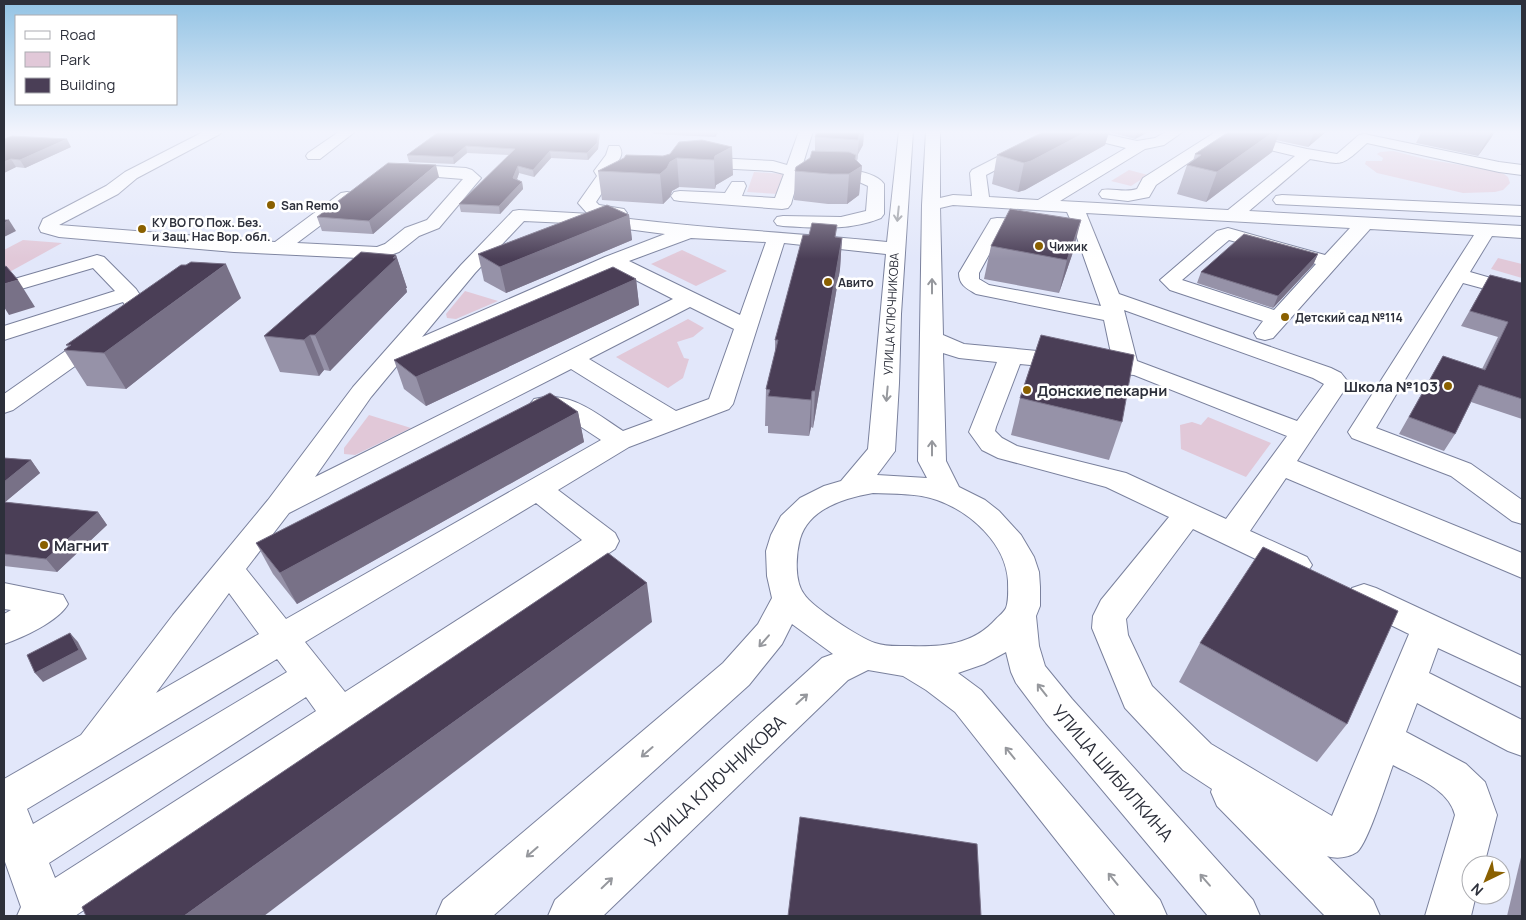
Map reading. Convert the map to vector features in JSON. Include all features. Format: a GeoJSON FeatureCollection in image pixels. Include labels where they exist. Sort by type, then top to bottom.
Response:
{"type":"FeatureCollection","features":[{"type":"Feature","properties":{"kind":"street"},"geometry":{"type":"LineString","coordinates":[[133,174],[112,190],[49,223],[48,228],[59,232],[373,253],[386,251],[412,232],[432,224],[472,178],[467,174]]}},
{"type":"Feature","properties":{"kind":"street"},"geometry":{"type":"LineString","coordinates":[[680,196],[728,198],[735,194],[744,174]]}},
{"type":"Feature","properties":{"kind":"street"},"geometry":{"type":"LineString","coordinates":[[782,204],[791,174]]}},
{"type":"Feature","properties":{"kind":"street"},"geometry":{"type":"LineString","coordinates":[[285,518],[362,392],[468,269],[519,215],[591,220],[688,232],[771,228],[804,222],[847,223],[861,221],[875,214],[876,184],[869,179],[857,176],[830,174]]}},
{"type":"Feature","properties":{"kind":"street","name":"УЛИЦА КЛЮЧНИКОВА"},"geometry":{"type":"LineString","coordinates":[[852,486],[881,451],[888,383],[890,314],[902,174]]}},
{"type":"Feature","properties":{"kind":"street"},"geometry":{"type":"LineString","coordinates":[[932,174],[932,461],[948,493]]}},
{"type":"Feature","properties":{"kind":"street"},"geometry":{"type":"LineString","coordinates":[[978,174],[981,202]]}},
{"type":"Feature","properties":{"kind":"street"},"geometry":{"type":"LineString","coordinates":[[1069,199],[1102,174]]}},
{"type":"Feature","properties":{"kind":"street"},"geometry":{"type":"LineString","coordinates":[[931,199],[1041,205],[1069,199],[1139,195],[1147,190],[1149,182],[1161,174]]}},
{"type":"Feature","properties":{"kind":"street"},"geometry":{"type":"LineString","coordinates":[[1232,216],[1283,174]]}},
{"type":"Feature","properties":{"kind":"street"},"geometry":{"type":"LineString","coordinates":[[625,177],[605,176],[586,203],[593,209],[605,212],[717,217]]}},
{"type":"Feature","properties":{"kind":"street"},"geometry":{"type":"LineString","coordinates":[[279,248],[364,184]]}},
{"type":"Feature","properties":{"kind":"street"},"geometry":{"type":"LineString","coordinates":[[728,198],[727,200],[782,204],[804,222]]}},
{"type":"Feature","properties":{"kind":"street"},"geometry":{"type":"LineString","coordinates":[[1254,198],[1522,211]]}},
{"type":"Feature","properties":{"kind":"street"},"geometry":{"type":"LineString","coordinates":[[1069,199],[1232,216],[1522,231]]}},
{"type":"Feature","properties":{"kind":"street"},"geometry":{"type":"LineString","coordinates":[[1069,199],[1082,227],[1112,307],[1126,366]]}},
{"type":"Feature","properties":{"kind":"street"},"geometry":{"type":"LineString","coordinates":[[1404,206],[1428,227]]}},
{"type":"Feature","properties":{"kind":"street"},"geometry":{"type":"LineString","coordinates":[[556,234],[591,220]]}},
{"type":"Feature","properties":{"kind":"street"},"geometry":{"type":"LineString","coordinates":[[1082,227],[997,223],[968,274],[969,281],[983,290],[1112,307],[1251,348],[1322,374],[1337,383],[1232,534]]}},
{"type":"Feature","properties":{"kind":"street"},"geometry":{"type":"LineString","coordinates":[[1251,348],[1365,223]]}},
{"type":"Feature","properties":{"kind":"street"},"geometry":{"type":"LineString","coordinates":[[771,228],[895,249]]}},
{"type":"Feature","properties":{"kind":"street"},"geometry":{"type":"LineString","coordinates":[[538,489],[604,541],[42,913],[4,801],[620,441],[720,404],[746,326],[771,228]]}},
{"type":"Feature","properties":{"kind":"street"},"geometry":{"type":"LineString","coordinates":[[1486,230],[1361,432],[1461,470],[1522,514]]}},
{"type":"Feature","properties":{"kind":"street"},"geometry":{"type":"LineString","coordinates":[[362,392],[688,232]]}},
{"type":"Feature","properties":{"kind":"street"},"geometry":{"type":"LineString","coordinates":[[1278,319],[1177,286],[1170,280],[1224,235],[1228,234],[1330,262]]}},
{"type":"Feature","properties":{"kind":"street"},"geometry":{"type":"LineString","coordinates":[[468,269],[512,252]]}},
{"type":"Feature","properties":{"kind":"street"},"geometry":{"type":"LineString","coordinates":[[4,288],[97,260],[128,293],[139,310],[4,405]]}},
{"type":"Feature","properties":{"kind":"street"},"geometry":{"type":"LineString","coordinates":[[391,359],[622,266],[746,326]]}},
{"type":"Feature","properties":{"kind":"street"},"geometry":{"type":"LineString","coordinates":[[1458,275],[1522,292]]}},
{"type":"Feature","properties":{"kind":"street"},"geometry":{"type":"LineString","coordinates":[[4,333],[128,293]]}},
{"type":"Feature","properties":{"kind":"street"},"geometry":{"type":"LineString","coordinates":[[95,748],[233,563],[285,518],[572,358],[690,299]]}},
{"type":"Feature","properties":{"kind":"street"},"geometry":{"type":"LineString","coordinates":[[932,349],[1126,366],[1151,372],[1304,433]]}},
{"type":"Feature","properties":{"kind":"street"},"geometry":{"type":"LineString","coordinates":[[1011,356],[983,427],[982,432],[992,444],[1008,452],[1116,480],[1522,672]]}},
{"type":"Feature","properties":{"kind":"street"},"geometry":{"type":"LineString","coordinates":[[572,358],[674,421]]}},
{"type":"Feature","properties":{"kind":"street"},"geometry":{"type":"LineString","coordinates":[[379,484],[533,405],[553,404],[567,406],[620,441]]}},
{"type":"Feature","properties":{"kind":"street"},"geometry":{"type":"LineString","coordinates":[[1281,465],[1522,566]]}},
{"type":"Feature","properties":{"kind":"street","name":"УЛИЦА ШИБИЛКИНА"},"geometry":{"type":"LineString","coordinates":[[788,599],[781,553],[789,529],[804,511],[824,496],[852,486],[908,484],[948,493],[976,509],[1004,533],[1019,557],[1024,583],[1023,606],[1019,616],[1022,646],[1029,672],[1059,711],[1237,916]]}},
{"type":"Feature","properties":{"kind":"street"},"geometry":{"type":"LineString","coordinates":[[1188,514],[1109,616],[1108,625],[1138,697],[1357,916]]}},
{"type":"Feature","properties":{"kind":"street"},"geometry":{"type":"LineString","coordinates":[[233,563],[282,638],[341,715]]}},
{"type":"Feature","properties":{"kind":"street"},"geometry":{"type":"LineString","coordinates":[[4,596],[51,604],[4,630]]}},
{"type":"Feature","properties":{"kind":"street"},"geometry":{"type":"LineString","coordinates":[[459,916],[736,674],[770,634],[788,599],[829,634],[865,655],[909,661],[952,660],[972,655],[994,642],[1019,616]]}},
{"type":"Feature","properties":{"kind":"street"},"geometry":{"type":"LineString","coordinates":[[1196,757],[1313,830],[1332,837],[1342,837],[1348,829],[1429,628]]}},
{"type":"Feature","properties":{"kind":"street","name":"УЛИЦА КЛЮЧНИКОВА"},"geometry":{"type":"LineString","coordinates":[[572,916],[835,669],[865,655]]}},
{"type":"Feature","properties":{"kind":"street"},"geometry":{"type":"LineString","coordinates":[[909,661],[939,679],[968,701],[1144,916]]}},
{"type":"Feature","properties":{"kind":"street"},"geometry":{"type":"LineString","coordinates":[[23,854],[310,676]]}},
{"type":"Feature","properties":{"kind":"street"},"geometry":{"type":"LineString","coordinates":[[1408,680],[1522,739]]}},
{"type":"Feature","properties":{"kind":"street"},"geometry":{"type":"LineString","coordinates":[[1384,740],[1452,777],[1471,796],[1476,814],[1448,916]]}},
{"type":"Feature","properties":{"kind":"green space"},"geometry":{"type":"Polygon","coordinates":[[[753,174],[784,174],[778,194],[747,192],[753,174]]]}},
{"type":"Feature","properties":{"kind":"green space"},"geometry":{"type":"Polygon","coordinates":[[[1123,174],[1148,175],[1131,186],[1111,181],[1123,174]]]}},
{"type":"Feature","properties":{"kind":"green space"},"geometry":{"type":"Polygon","coordinates":[[[1381,174],[1504,174],[1508,177],[1510,183],[1503,190],[1495,192],[1463,193],[1381,174]]]}},
{"type":"Feature","properties":{"kind":"green space"},"geometry":{"type":"Polygon","coordinates":[[[23,240],[62,243],[4,275],[4,250],[23,240]]]}},
{"type":"Feature","properties":{"kind":"green space"},"geometry":{"type":"Polygon","coordinates":[[[682,250],[727,271],[696,286],[651,264],[682,250]]]}},
{"type":"Feature","properties":{"kind":"green space"},"geometry":{"type":"Polygon","coordinates":[[[1498,258],[1522,264],[1522,278],[1491,269],[1498,258]]]}},
{"type":"Feature","properties":{"kind":"green space"},"geometry":{"type":"Polygon","coordinates":[[[465,291],[498,301],[456,319],[447,318],[446,314],[465,291]]]}},
{"type":"Feature","properties":{"kind":"green space"},"geometry":{"type":"Polygon","coordinates":[[[688,319],[704,328],[693,337],[677,342],[684,358],[689,359],[683,378],[668,388],[616,357],[688,319]]]}},
{"type":"Feature","properties":{"kind":"green space"},"geometry":{"type":"Polygon","coordinates":[[[369,415],[411,428],[355,455],[344,454],[344,448],[369,415]]]}},
{"type":"Feature","properties":{"kind":"green space"},"geometry":{"type":"Polygon","coordinates":[[[1208,417],[1271,443],[1246,477],[1181,449],[1180,425],[1192,422],[1201,425],[1208,417]]]}},
{"type":"Feature","properties":{"kind":"building"},"geometry":{"type":"Polygon","coordinates":[[[374,174],[425,174],[369,221],[317,217],[374,174]]]}},
{"type":"Feature","properties":{"kind":"building"},"geometry":{"type":"Polygon","coordinates":[[[490,174],[515,174],[513,178],[522,182],[499,206],[459,204],[490,174]]]}},
{"type":"Feature","properties":{"kind":"building"},"geometry":{"type":"Polygon","coordinates":[[[607,205],[629,215],[500,267],[478,254],[607,205]]]}},
{"type":"Feature","properties":{"kind":"building"},"geometry":{"type":"Polygon","coordinates":[[[1010,209],[1081,220],[1067,260],[991,246],[1010,209]]]}},
{"type":"Feature","properties":{"kind":"building"},"geometry":{"type":"Polygon","coordinates":[[[812,223],[837,225],[835,237],[842,238],[815,391],[812,391],[811,400],[768,396],[770,390],[766,389],[778,340],[775,340],[803,235],[809,235],[812,223]]]}},
{"type":"Feature","properties":{"kind":"building"},"geometry":{"type":"Polygon","coordinates":[[[1244,234],[1318,254],[1278,296],[1201,272],[1244,234]]]}},
{"type":"Feature","properties":{"kind":"building"},"geometry":{"type":"Polygon","coordinates":[[[361,252],[396,255],[393,258],[397,258],[315,335],[310,335],[304,340],[264,336],[361,252]]]}},
{"type":"Feature","properties":{"kind":"building"},"geometry":{"type":"Polygon","coordinates":[[[191,262],[226,264],[104,353],[64,350],[71,345],[66,345],[181,265],[191,262]]]}},
{"type":"Feature","properties":{"kind":"building"},"geometry":{"type":"Polygon","coordinates":[[[6,266],[18,280],[4,284],[4,267],[6,266]]]}},
{"type":"Feature","properties":{"kind":"building"},"geometry":{"type":"Polygon","coordinates":[[[613,267],[636,279],[416,377],[394,360],[613,267]]]}},
{"type":"Feature","properties":{"kind":"building"},"geometry":{"type":"Polygon","coordinates":[[[1490,275],[1522,283],[1522,399],[1479,385],[1455,434],[1409,417],[1443,356],[1485,370],[1508,322],[1470,311],[1490,275]]]}},
{"type":"Feature","properties":{"kind":"building"},"geometry":{"type":"Polygon","coordinates":[[[1041,335],[1134,355],[1122,422],[1020,398],[1041,335]]]}},
{"type":"Feature","properties":{"kind":"building"},"geometry":{"type":"Polygon","coordinates":[[[550,393],[578,412],[280,573],[256,543],[550,393]]]}},
{"type":"Feature","properties":{"kind":"building"},"geometry":{"type":"Polygon","coordinates":[[[4,458],[31,460],[4,482],[4,458]]]}},
{"type":"Feature","properties":{"kind":"building","name":"Магнит"},"geometry":{"type":"Polygon","coordinates":[[[4,502],[98,512],[46,559],[4,554],[4,502]]]}},
{"type":"Feature","properties":{"kind":"building"},"geometry":{"type":"Polygon","coordinates":[[[1263,547],[1398,611],[1347,724],[1200,643],[1263,547]]]}},
{"type":"Feature","properties":{"kind":"building"},"geometry":{"type":"Polygon","coordinates":[[[608,553],[647,583],[184,916],[86,916],[82,907],[608,553]]]}},
{"type":"Feature","properties":{"kind":"building"},"geometry":{"type":"Polygon","coordinates":[[[70,633],[79,650],[35,673],[27,655],[70,633]]]}},
{"type":"Feature","properties":{"kind":"building"},"geometry":{"type":"Polygon","coordinates":[[[800,817],[977,844],[981,916],[788,916],[800,817]]]}},
{"type":"Feature","properties":{"kind":"place","name":"San Remo"},"geometry":{"type":"Point","coordinates":[271,205]}},
{"type":"Feature","properties":{"kind":"place","name":"КУ ВО ГО Пож. Без. и Защ. Нас Вор. обл."},"geometry":{"type":"Point","coordinates":[142,229]}},
{"type":"Feature","properties":{"kind":"place","name":"Чижик"},"geometry":{"type":"Point","coordinates":[1039,246]}},
{"type":"Feature","properties":{"kind":"place","name":"Авито"},"geometry":{"type":"Point","coordinates":[828,282]}},
{"type":"Feature","properties":{"kind":"place","name":"Детский сад №114"},"geometry":{"type":"Point","coordinates":[1285,317]}},
{"type":"Feature","properties":{"kind":"place","name":"Школа №103"},"geometry":{"type":"Point","coordinates":[1448,386]}},
{"type":"Feature","properties":{"kind":"place","name":"Донские пекарни"},"geometry":{"type":"Point","coordinates":[1027,390]}},
{"type":"Feature","properties":{"kind":"place","name":"Магнит"},"geometry":{"type":"Point","coordinates":[44,545]}}]}
